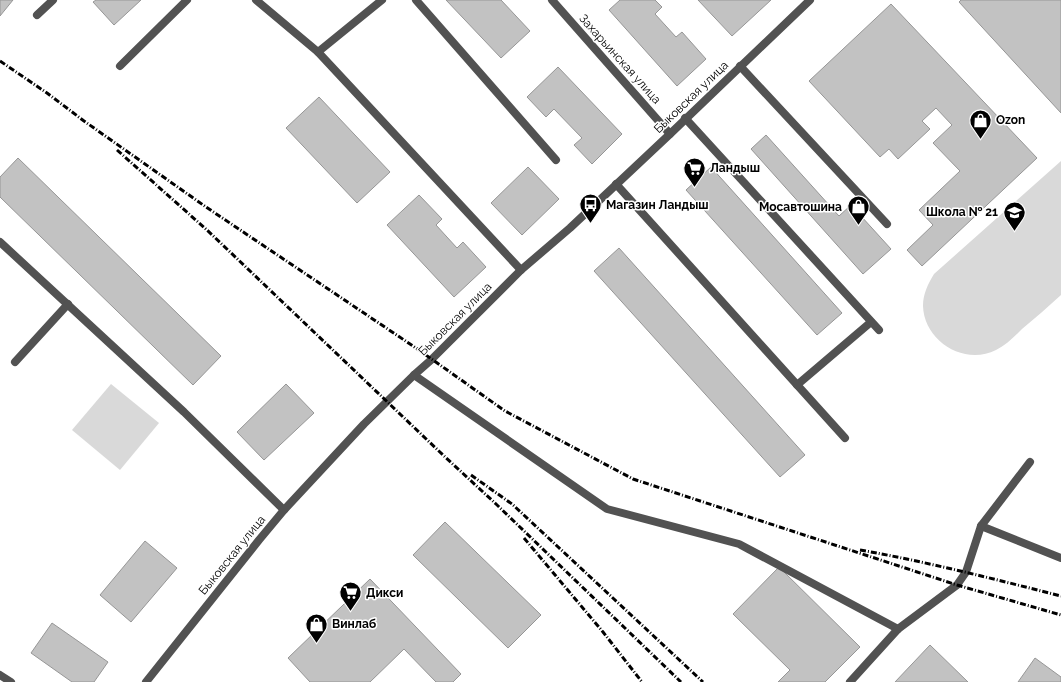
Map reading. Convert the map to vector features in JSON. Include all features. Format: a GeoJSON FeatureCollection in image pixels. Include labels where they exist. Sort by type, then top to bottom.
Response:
{"type":"FeatureCollection","features":[{"type":"Feature","properties":{"kind":"street"},"geometry":{"type":"LineString","coordinates":[[36,15],[53,0]]}},
{"type":"Feature","properties":{"kind":"street"},"geometry":{"type":"LineString","coordinates":[[120,66],[187,0]]}},
{"type":"Feature","properties":{"kind":"street"},"geometry":{"type":"LineString","coordinates":[[256,0],[318,52],[522,270]]}},
{"type":"Feature","properties":{"kind":"street"},"geometry":{"type":"LineString","coordinates":[[318,52],[382,0]]}},
{"type":"Feature","properties":{"kind":"street"},"geometry":{"type":"LineString","coordinates":[[416,0],[556,160]]}},
{"type":"Feature","properties":{"kind":"street","name":"Захарьинская улица"},"geometry":{"type":"LineString","coordinates":[[552,0],[670,134]]}},
{"type":"Feature","properties":{"kind":"street","name":"Быковская улица"},"geometry":{"type":"LineString","coordinates":[[146,682],[284,510],[364,424],[522,270],[570,228],[810,0]]}},
{"type":"Feature","properties":{"kind":"street"},"geometry":{"type":"LineString","coordinates":[[740,66],[887,224]]}},
{"type":"Feature","properties":{"kind":"street"},"geometry":{"type":"LineString","coordinates":[[685,118],[879,330]]}},
{"type":"Feature","properties":{"kind":"street"},"geometry":{"type":"LineString","coordinates":[[616,184],[845,438]]}},
{"type":"Feature","properties":{"kind":"street"},"geometry":{"type":"LineString","coordinates":[[0,242],[184,412],[284,510]]}},
{"type":"Feature","properties":{"kind":"street"},"geometry":{"type":"LineString","coordinates":[[15,362],[68,304]]}},
{"type":"Feature","properties":{"kind":"street"},"geometry":{"type":"LineString","coordinates":[[797,385],[871,322]]}},
{"type":"Feature","properties":{"kind":"street"},"geometry":{"type":"LineString","coordinates":[[414,375],[608,509],[739,544],[898,629]]}},
{"type":"Feature","properties":{"kind":"street"},"geometry":{"type":"LineString","coordinates":[[850,682],[898,629],[957,585],[966,572],[981,526],[1030,462]]}},
{"type":"Feature","properties":{"kind":"street"},"geometry":{"type":"LineString","coordinates":[[981,526],[1061,558]]}},
{"type":"Feature","properties":{"kind":"street"},"geometry":{"type":"LineString","coordinates":[[0,675],[11,682]]}},
{"type":"Feature","properties":{"kind":"shaded area"},"geometry":{"type":"Polygon","coordinates":[[[1061,161],[1061,295],[1010,341],[996,350],[984,354],[971,355],[948,347],[938,340],[930,330],[925,319],[923,306],[924,297],[934,274],[1061,161]]]}},
{"type":"Feature","properties":{"kind":"shaded area"},"geometry":{"type":"Polygon","coordinates":[[[111,384],[159,423],[120,470],[72,430],[111,384]]]}},
{"type":"Feature","properties":{"kind":"building"},"geometry":{"type":"Polygon","coordinates":[[[0,0],[13,0],[0,16],[0,0]]]}},
{"type":"Feature","properties":{"kind":"building"},"geometry":{"type":"Polygon","coordinates":[[[96,0],[141,0],[114,25],[93,2],[96,0]]]}},
{"type":"Feature","properties":{"kind":"building"},"geometry":{"type":"Polygon","coordinates":[[[446,0],[501,0],[530,31],[501,58],[446,0]]]}},
{"type":"Feature","properties":{"kind":"building"},"geometry":{"type":"Polygon","coordinates":[[[620,0],[655,0],[662,7],[655,14],[676,37],[682,32],[706,59],[677,86],[609,10],[620,0]]]}},
{"type":"Feature","properties":{"kind":"building"},"geometry":{"type":"Polygon","coordinates":[[[698,0],[771,0],[732,36],[698,0]]]}},
{"type":"Feature","properties":{"kind":"building"},"geometry":{"type":"Polygon","coordinates":[[[961,0],[1061,0],[1061,113],[959,2],[961,0]]]}},
{"type":"Feature","properties":{"kind":"building"},"geometry":{"type":"Polygon","coordinates":[[[891,4],[1037,158],[922,266],[907,250],[933,225],[919,210],[960,171],[933,143],[952,125],[936,108],[922,121],[930,129],[898,159],[889,149],[880,157],[809,81],[891,4]]]}},
{"type":"Feature","properties":{"kind":"building"},"geometry":{"type":"Polygon","coordinates":[[[558,67],[622,134],[592,164],[574,145],[582,138],[554,109],[546,117],[527,97],[558,67]]]}},
{"type":"Feature","properties":{"kind":"building"},"geometry":{"type":"Polygon","coordinates":[[[319,97],[390,172],[357,203],[286,128],[319,97]]]}},
{"type":"Feature","properties":{"kind":"building"},"geometry":{"type":"Polygon","coordinates":[[[766,135],[839,216],[851,205],[891,249],[863,274],[751,149],[766,135]]]}},
{"type":"Feature","properties":{"kind":"building"},"geometry":{"type":"Polygon","coordinates":[[[18,158],[221,356],[193,385],[0,197],[0,177],[18,158]]]}},
{"type":"Feature","properties":{"kind":"building"},"geometry":{"type":"Polygon","coordinates":[[[528,167],[559,199],[522,235],[491,203],[528,167]]]}},
{"type":"Feature","properties":{"kind":"building"},"geometry":{"type":"Polygon","coordinates":[[[711,167],[842,313],[817,335],[686,190],[711,167]]]}},
{"type":"Feature","properties":{"kind":"building"},"geometry":{"type":"Polygon","coordinates":[[[419,195],[442,219],[436,225],[457,248],[463,242],[486,267],[454,297],[387,225],[419,195]]]}},
{"type":"Feature","properties":{"kind":"building"},"geometry":{"type":"Polygon","coordinates":[[[619,248],[805,455],[780,477],[594,271],[619,248]]]}},
{"type":"Feature","properties":{"kind":"building"},"geometry":{"type":"Polygon","coordinates":[[[286,384],[314,413],[264,460],[237,432],[286,384]]]}},
{"type":"Feature","properties":{"kind":"building"},"geometry":{"type":"Polygon","coordinates":[[[445,522],[541,615],[508,648],[413,555],[445,522]]]}},
{"type":"Feature","properties":{"kind":"building"},"geometry":{"type":"Polygon","coordinates":[[[145,541],[177,568],[131,622],[100,595],[145,541]]]}},
{"type":"Feature","properties":{"kind":"building"},"geometry":{"type":"Polygon","coordinates":[[[779,567],[860,647],[825,682],[778,682],[790,670],[733,614],[779,567]]]}},
{"type":"Feature","properties":{"kind":"building"},"geometry":{"type":"Polygon","coordinates":[[[370,579],[461,674],[453,682],[436,682],[404,649],[370,682],[310,682],[288,658],[370,579]]]}},
{"type":"Feature","properties":{"kind":"building"},"geometry":{"type":"Polygon","coordinates":[[[52,623],[108,662],[94,682],[72,682],[31,653],[52,623]]]}},
{"type":"Feature","properties":{"kind":"building"},"geometry":{"type":"Polygon","coordinates":[[[930,645],[968,682],[895,682],[930,645]]]}},
{"type":"Feature","properties":{"kind":"building"},"geometry":{"type":"Polygon","coordinates":[[[1035,658],[1061,677],[1061,682],[1018,682],[1035,658]]]}},
{"type":"Feature","properties":{"kind":"railway"},"geometry":{"type":"LineString","coordinates":[[0,61],[206,207],[416,348],[505,411],[633,479],[957,585],[1061,615]]}},
{"type":"Feature","properties":{"kind":"railway"},"geometry":{"type":"LineString","coordinates":[[117,150],[207,230],[681,682]]}},
{"type":"Feature","properties":{"kind":"railway"},"geometry":{"type":"LineString","coordinates":[[471,475],[512,504],[703,682]]}},
{"type":"Feature","properties":{"kind":"railway"},"geometry":{"type":"LineString","coordinates":[[524,538],[603,632],[642,682]]}},
{"type":"Feature","properties":{"kind":"railway"},"geometry":{"type":"LineString","coordinates":[[860,550],[936,565],[1061,596]]}},
{"type":"Feature","properties":{"kind":"place","name":"Ozon"},"geometry":{"type":"Point","coordinates":[980,140]}},
{"type":"Feature","properties":{"kind":"place","name":"Ландыш"},"geometry":{"type":"Point","coordinates":[695,188]}},
{"type":"Feature","properties":{"kind":"place","name":"Магазин Ландыш"},"geometry":{"type":"Point","coordinates":[591,224]}},
{"type":"Feature","properties":{"kind":"place","name":"Мосавтошина"},"geometry":{"type":"Point","coordinates":[858,226]}},
{"type":"Feature","properties":{"kind":"place","name":"Школа № 21"},"geometry":{"type":"Point","coordinates":[1014,232]}},
{"type":"Feature","properties":{"kind":"place","name":"Дикси"},"geometry":{"type":"Point","coordinates":[350,612]}},
{"type":"Feature","properties":{"kind":"place","name":"Винлаб"},"geometry":{"type":"Point","coordinates":[316,644]}}]}
